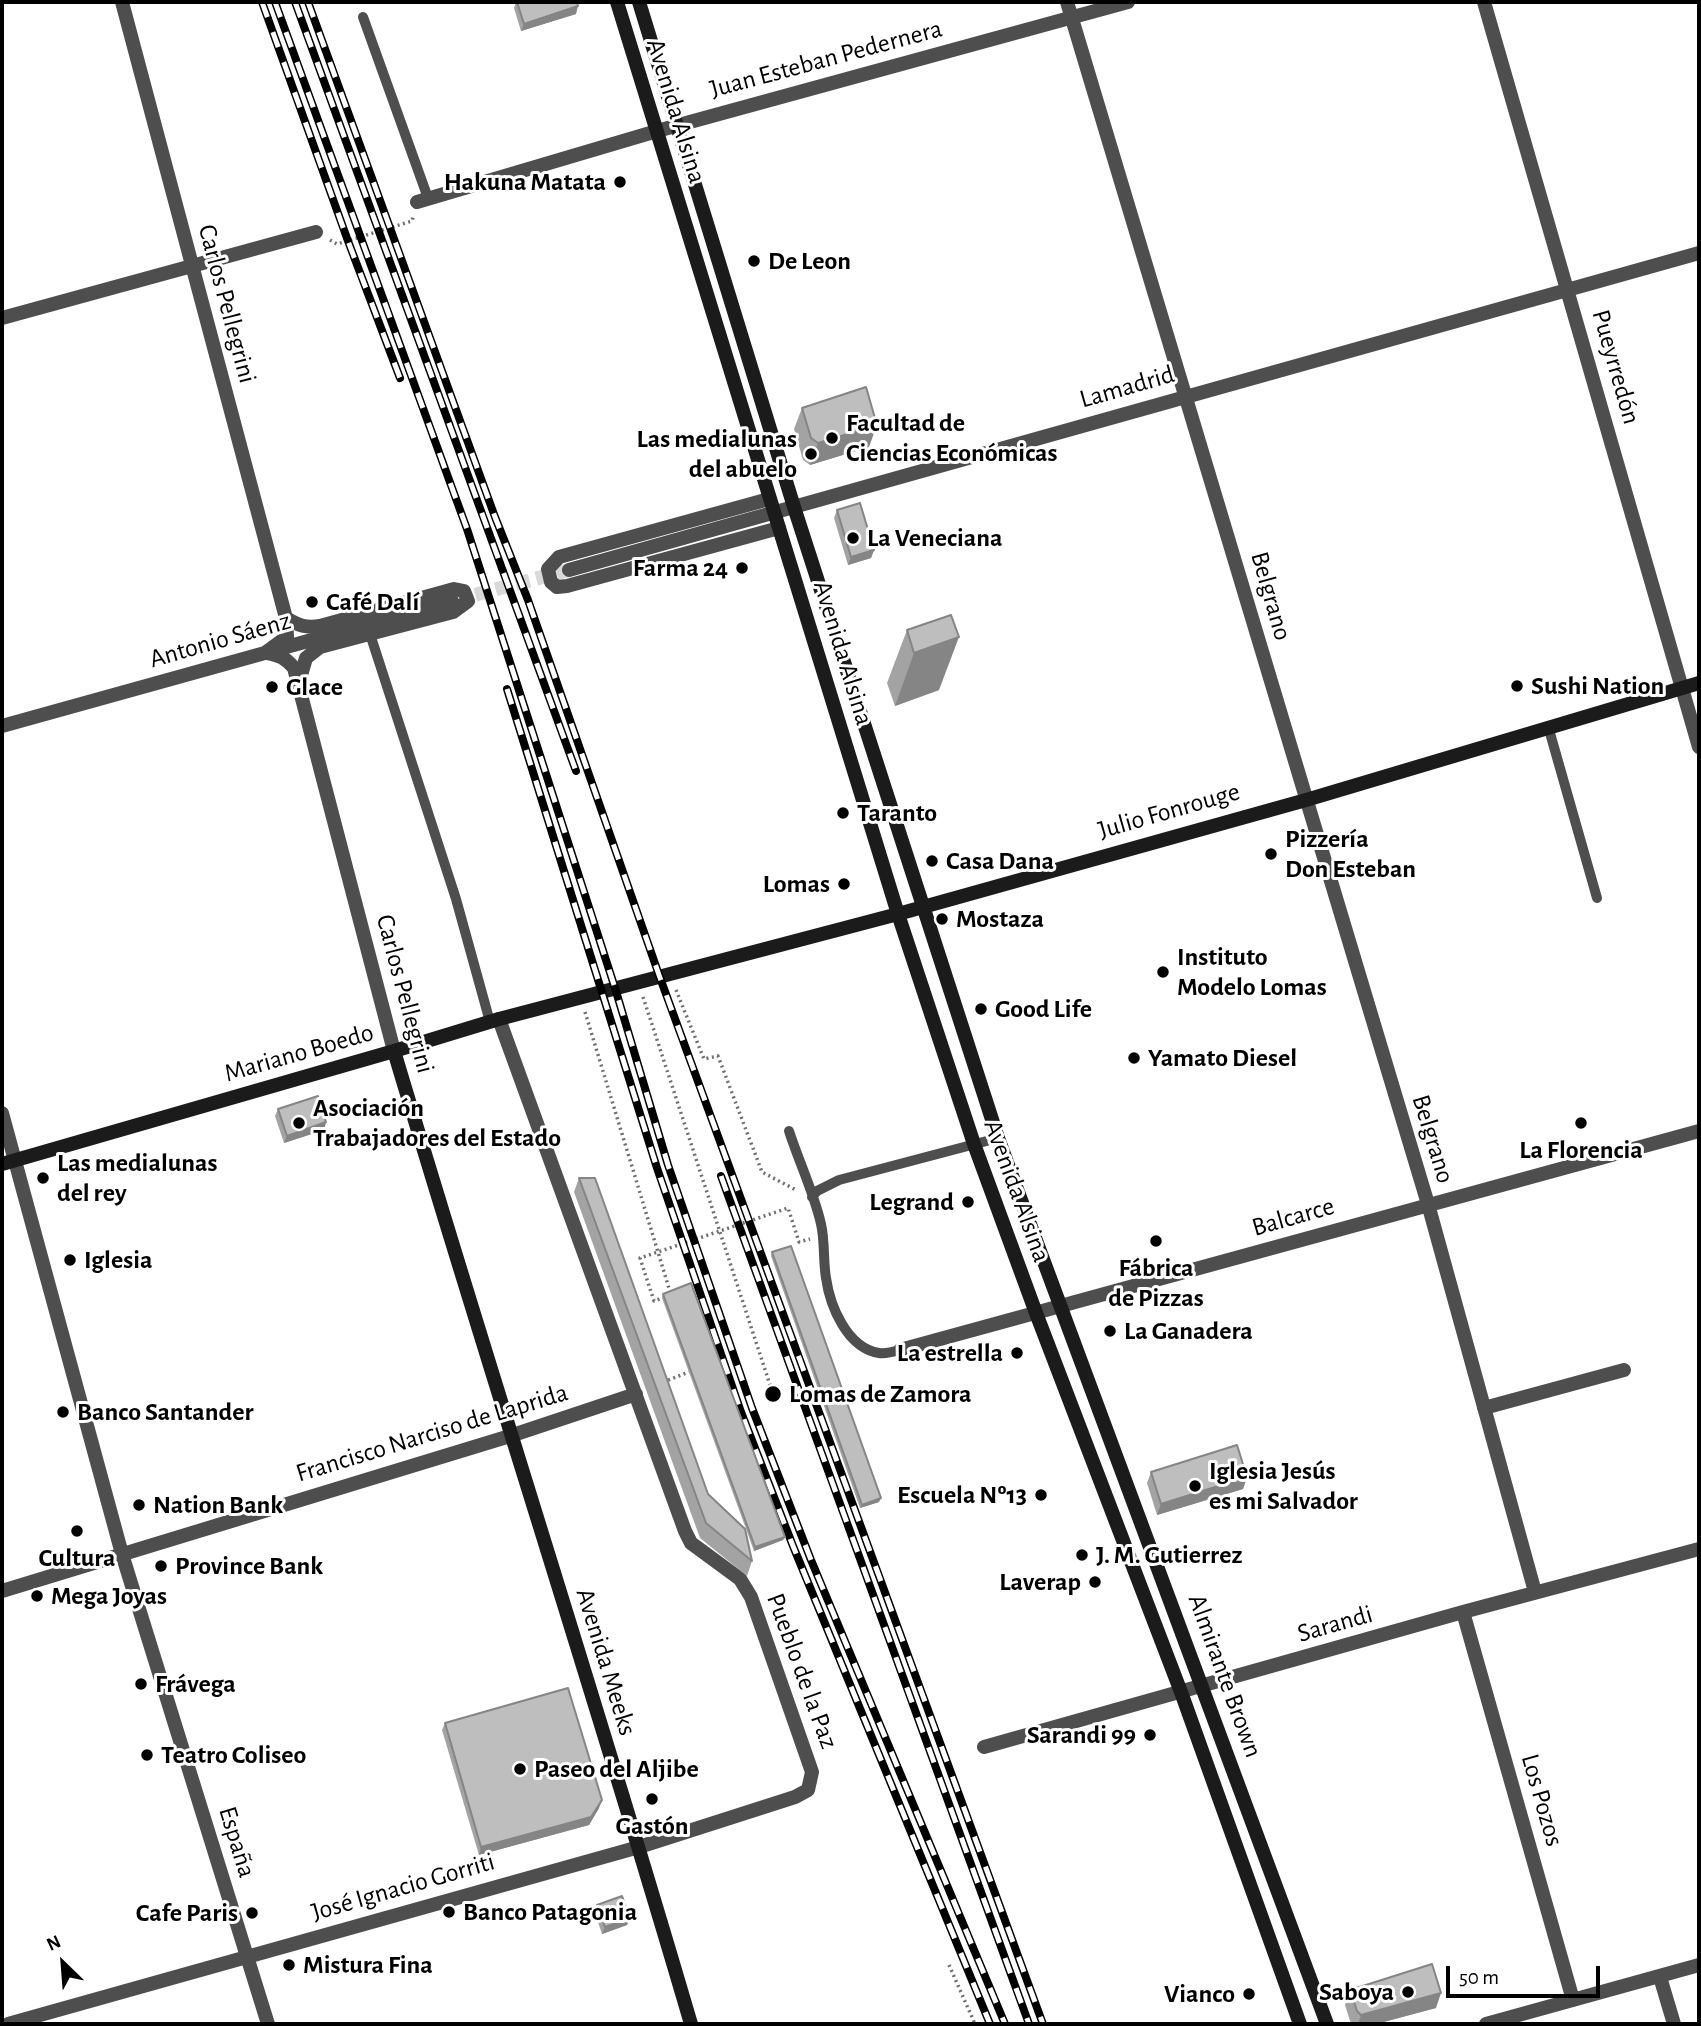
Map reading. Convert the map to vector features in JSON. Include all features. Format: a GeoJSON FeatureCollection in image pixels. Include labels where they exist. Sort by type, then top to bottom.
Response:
{"type":"FeatureCollection","features":[{"type":"Feature","properties":{"kind":"main road","name":"Avenida Alsina"},"geometry":{"type":"LineString","coordinates":[[617,2],[898,914],[974,1144],[1035,1313]]}},
{"type":"Feature","properties":{"kind":"main road","name":"Avenida Alsina"},"geometry":{"type":"LineString","coordinates":[[639,2],[794,507],[922,906],[998,1138],[1060,1307]]}},
{"type":"Feature","properties":{"kind":"main road","name":"Julio Fonrouge"},"geometry":{"type":"LineString","coordinates":[[644,980],[898,914],[1306,800],[1699,683]]}},
{"type":"Feature","properties":{"kind":"main road","name":"Mariano Boedo"},"geometry":{"type":"LineString","coordinates":[[8,1162],[495,1020],[644,980]]}},
{"type":"Feature","properties":{"kind":"main road","name":"Carlos Pellegrini"},"geometry":{"type":"LineString","coordinates":[[394,1051],[510,1436]]}},
{"type":"Feature","properties":{"kind":"main road","name":"Almirante Brown"},"geometry":{"type":"LineString","coordinates":[[1060,1307],[1327,2024]]}},
{"type":"Feature","properties":{"kind":"main road","name":"Almirante Brown"},"geometry":{"type":"LineString","coordinates":[[1035,1313],[1181,1692],[1300,2024]]}},
{"type":"Feature","properties":{"kind":"main road","name":"Avenida Meeks"},"geometry":{"type":"LineString","coordinates":[[510,1436],[639,1847],[691,2024]]}},
{"type":"Feature","properties":{"kind":"street","name":"Carlos Pellegrini"},"geometry":{"type":"LineString","coordinates":[[122,2],[286,618]]}},
{"type":"Feature","properties":{"kind":"street","name":"Belgrano"},"geometry":{"type":"LineString","coordinates":[[1067,2],[1428,1204]]}},
{"type":"Feature","properties":{"kind":"street","name":"Juan Esteban Pedernera"},"geometry":{"type":"LineString","coordinates":[[422,200],[657,131],[1128,2]]}},
{"type":"Feature","properties":{"kind":"street","name":"Pueyrredón"},"geometry":{"type":"LineString","coordinates":[[1485,2],[1699,747]]}},
{"type":"Feature","properties":{"kind":"street"},"geometry":{"type":"LineString","coordinates":[[2,318],[316,232]]}},
{"type":"Feature","properties":{"kind":"street","name":"Lamadrid"},"geometry":{"type":"LineString","coordinates":[[769,499],[559,557],[548,569],[551,582],[556,587],[567,586],[777,521],[794,507],[1699,253]]}},
{"type":"Feature","properties":{"kind":"street","name":"Lamadrid"},"geometry":{"type":"LineString","coordinates":[[569,570],[777,521]]}},
{"type":"Feature","properties":{"kind":"street","name":"Antonio Sáenz"},"geometry":{"type":"LineString","coordinates":[[286,618],[298,626],[320,626],[454,589],[464,592],[468,601],[459,610],[320,647],[311,653],[304,664],[299,684]]}},
{"type":"Feature","properties":{"kind":"street","name":"Antonio Sáenz"},"geometry":{"type":"LineString","coordinates":[[2,726],[452,601]]}},
{"type":"Feature","properties":{"kind":"street"},"geometry":{"type":"LineString","coordinates":[[265,653],[287,637],[286,618]]}},
{"type":"Feature","properties":{"kind":"street","name":"Carlos Pellegrini"},"geometry":{"type":"LineString","coordinates":[[265,653],[279,655],[288,660],[294,668],[394,1051]]}},
{"type":"Feature","properties":{"kind":"street","name":"Pueblo de la Paz"},"geometry":{"type":"LineString","coordinates":[[495,1020],[691,1543],[740,1579],[751,1597],[813,1772],[808,1790]]}},
{"type":"Feature","properties":{"kind":"street","name":"España"},"geometry":{"type":"LineString","coordinates":[[2,1113],[8,1162],[122,1554],[268,2024]]}},
{"type":"Feature","properties":{"kind":"street","name":"Balcarce"},"geometry":{"type":"LineString","coordinates":[[900,1350],[1699,1130]]}},
{"type":"Feature","properties":{"kind":"street"},"geometry":{"type":"LineString","coordinates":[[1428,1204],[1535,1592]]}},
{"type":"Feature","properties":{"kind":"street"},"geometry":{"type":"LineString","coordinates":[[1484,1408],[1624,1370]]}},
{"type":"Feature","properties":{"kind":"street","name":"Francisco Narciso de Laprida"},"geometry":{"type":"LineString","coordinates":[[2,1591],[510,1436],[636,1394]]}},
{"type":"Feature","properties":{"kind":"street","name":"Sarandi"},"geometry":{"type":"LineString","coordinates":[[984,1747],[1535,1592],[1699,1549]]}},
{"type":"Feature","properties":{"kind":"street","name":"Los Pozos"},"geometry":{"type":"LineString","coordinates":[[1464,1612],[1573,2000]]}},
{"type":"Feature","properties":{"kind":"street","name":"José Ignacio Gorriti"},"geometry":{"type":"LineString","coordinates":[[8,2024],[639,1847],[795,1797],[808,1790]]}},
{"type":"Feature","properties":{"kind":"street"},"geometry":{"type":"LineString","coordinates":[[1486,2024],[1699,1965]]}},
{"type":"Feature","properties":{"kind":"street"},"geometry":{"type":"LineString","coordinates":[[1660,1977],[1674,2024]]}},
{"type":"Feature","properties":{"kind":"lane"},"geometry":{"type":"LineString","coordinates":[[363,17],[422,200]]}},
{"type":"Feature","properties":{"kind":"lane"},"geometry":{"type":"LineString","coordinates":[[370,634],[495,1020]]}},
{"type":"Feature","properties":{"kind":"lane"},"geometry":{"type":"LineString","coordinates":[[1548,726],[1597,898]]}},
{"type":"Feature","properties":{"kind":"lane"},"geometry":{"type":"LineString","coordinates":[[789,1131],[821,1225],[826,1279],[845,1330],[859,1346],[868,1350],[880,1354],[900,1350]]}},
{"type":"Feature","properties":{"kind":"lane"},"geometry":{"type":"LineString","coordinates":[[812,1198],[817,1191],[839,1180],[998,1138]]}},
{"type":"Feature","properties":{"kind":"path"},"geometry":{"type":"LineString","coordinates":[[316,232],[337,244],[348,241],[412,221],[422,200]]}},
{"type":"Feature","properties":{"kind":"path"},"geometry":{"type":"LineString","coordinates":[[669,972],[704,1059],[718,1056],[762,1172],[798,1191]]}},
{"type":"Feature","properties":{"kind":"path"},"geometry":{"type":"LineString","coordinates":[[644,980],[772,1394]]}},
{"type":"Feature","properties":{"kind":"path"},"geometry":{"type":"LineString","coordinates":[[581,997],[671,1295],[654,1301],[640,1258],[720,1231],[788,1208],[799,1242]]}},
{"type":"Feature","properties":{"kind":"path"},"geometry":{"type":"LineString","coordinates":[[636,1394],[689,1372]]}},
{"type":"Feature","properties":{"kind":"path"},"geometry":{"type":"LineString","coordinates":[[948,1965],[975,2024]]}},
{"type":"Feature","properties":{"kind":"building"},"geometry":{"type":"Polygon","coordinates":[[[517,2],[577,2],[578,6],[524,24],[517,2]]]}},
{"type":"Feature","properties":{"kind":"building"},"geometry":{"type":"Polygon","coordinates":[[[866,387],[877,425],[818,443],[811,438],[802,408],[866,387]]]}},
{"type":"Feature","properties":{"kind":"building","name":"La Veneciana"},"geometry":{"type":"Polygon","coordinates":[[[860,503],[874,550],[851,557],[837,510],[860,503]]]}},
{"type":"Feature","properties":{"kind":"building"},"geometry":{"type":"Polygon","coordinates":[[[951,615],[959,637],[914,653],[907,630],[951,615]]]}},
{"type":"Feature","properties":{"kind":"building","name":"Asociación Trabajadores del Estado"},"geometry":{"type":"Polygon","coordinates":[[[318,1096],[326,1122],[287,1136],[278,1109],[318,1096]]]}},
{"type":"Feature","properties":{"kind":"building"},"geometry":{"type":"Polygon","coordinates":[[[579,1178],[595,1178],[708,1494],[745,1529],[752,1561],[706,1523],[579,1178]]]}},
{"type":"Feature","properties":{"kind":"building"},"geometry":{"type":"Polygon","coordinates":[[[791,1246],[881,1498],[862,1505],[772,1252],[791,1246]]]}},
{"type":"Feature","properties":{"kind":"building"},"geometry":{"type":"Polygon","coordinates":[[[691,1283],[785,1537],[755,1547],[663,1294],[691,1283]]]}},
{"type":"Feature","properties":{"kind":"building","name":"Iglesia Jesús es mi Salvador"},"geometry":{"type":"Polygon","coordinates":[[[1237,1445],[1247,1477],[1161,1504],[1151,1472],[1237,1445]]]}},
{"type":"Feature","properties":{"kind":"building","name":"Paseo del Aljibe"},"geometry":{"type":"Polygon","coordinates":[[[568,1688],[602,1800],[591,1817],[481,1847],[445,1723],[568,1688]]]}},
{"type":"Feature","properties":{"kind":"building"},"geometry":{"type":"Polygon","coordinates":[[[622,1896],[630,1918],[605,1927],[597,1905],[622,1896]]]}},
{"type":"Feature","properties":{"kind":"building"},"geometry":{"type":"Polygon","coordinates":[[[1432,1964],[1441,1993],[1361,2015],[1357,2011],[1350,1990],[1432,1964]]]}},
{"type":"Feature","properties":{"kind":"tunnel"},"geometry":{"type":"LineString","coordinates":[[455,600],[569,570]]}},
{"type":"Feature","properties":{"kind":"railway"},"geometry":{"type":"LineString","coordinates":[[262,2],[400,378]]}},
{"type":"Feature","properties":{"kind":"railway"},"geometry":{"type":"LineString","coordinates":[[275,2],[467,529],[615,988],[668,1165],[752,1408],[811,1560],[1005,2024]]}},
{"type":"Feature","properties":{"kind":"railway"},"geometry":{"type":"LineString","coordinates":[[295,2],[576,771]]}},
{"type":"Feature","properties":{"kind":"railway"},"geometry":{"type":"LineString","coordinates":[[308,2],[495,517],[528,600],[659,975],[1043,2024]]}},
{"type":"Feature","properties":{"kind":"railway"},"geometry":{"type":"LineString","coordinates":[[507,689],[657,1168],[741,1412],[793,1546],[990,2024]]}},
{"type":"Feature","properties":{"kind":"railway"},"geometry":{"type":"LineString","coordinates":[[721,1176],[1029,2024]]}},
{"type":"Feature","properties":{"kind":"place","name":"Hakuna Matata"},"geometry":{"type":"Point","coordinates":[620,182]}},
{"type":"Feature","properties":{"kind":"place","name":"De Leon"},"geometry":{"type":"Point","coordinates":[754,261]}},
{"type":"Feature","properties":{"kind":"place","name":"Facultad de Ciencias Económicas"},"geometry":{"type":"Point","coordinates":[832,438]}},
{"type":"Feature","properties":{"kind":"place","name":"Las medialunas del abuelo"},"geometry":{"type":"Point","coordinates":[811,454]}},
{"type":"Feature","properties":{"kind":"place","name":"La Veneciana"},"geometry":{"type":"Point","coordinates":[853,538]}},
{"type":"Feature","properties":{"kind":"place","name":"Farma 24"},"geometry":{"type":"Point","coordinates":[742,568]}},
{"type":"Feature","properties":{"kind":"place","name":"Café Dalí"},"geometry":{"type":"Point","coordinates":[312,602]}},
{"type":"Feature","properties":{"kind":"place","name":"Sushi Nation"},"geometry":{"type":"Point","coordinates":[1517,686]}},
{"type":"Feature","properties":{"kind":"place","name":"Glace"},"geometry":{"type":"Point","coordinates":[272,687]}},
{"type":"Feature","properties":{"kind":"place","name":"Taranto"},"geometry":{"type":"Point","coordinates":[843,813]}},
{"type":"Feature","properties":{"kind":"place","name":"Pizzería Don Esteban"},"geometry":{"type":"Point","coordinates":[1271,854]}},
{"type":"Feature","properties":{"kind":"place","name":"Casa Dana"},"geometry":{"type":"Point","coordinates":[932,861]}},
{"type":"Feature","properties":{"kind":"place","name":"Lomas"},"geometry":{"type":"Point","coordinates":[844,884]}},
{"type":"Feature","properties":{"kind":"place","name":"Mostaza"},"geometry":{"type":"Point","coordinates":[942,919]}},
{"type":"Feature","properties":{"kind":"place","name":"Instituto Modelo Lomas"},"geometry":{"type":"Point","coordinates":[1163,972]}},
{"type":"Feature","properties":{"kind":"place","name":"Good Life"},"geometry":{"type":"Point","coordinates":[981,1009]}},
{"type":"Feature","properties":{"kind":"place","name":"Yamato Diesel"},"geometry":{"type":"Point","coordinates":[1134,1058]}},
{"type":"Feature","properties":{"kind":"place","name":"Asociación Trabajadores del Estado"},"geometry":{"type":"Point","coordinates":[299,1123]}},
{"type":"Feature","properties":{"kind":"place","name":"La Florencia"},"geometry":{"type":"Point","coordinates":[1581,1123]}},
{"type":"Feature","properties":{"kind":"place","name":"Las medialunas del rey"},"geometry":{"type":"Point","coordinates":[43,1178]}},
{"type":"Feature","properties":{"kind":"place","name":"Legrand"},"geometry":{"type":"Point","coordinates":[968,1202]}},
{"type":"Feature","properties":{"kind":"place","name":"Fábrica de Pizzas"},"geometry":{"type":"Point","coordinates":[1156,1241]}},
{"type":"Feature","properties":{"kind":"place","name":"Iglesia"},"geometry":{"type":"Point","coordinates":[70,1260]}},
{"type":"Feature","properties":{"kind":"place","name":"La Ganadera"},"geometry":{"type":"Point","coordinates":[1110,1331]}},
{"type":"Feature","properties":{"kind":"place","name":"La estrella"},"geometry":{"type":"Point","coordinates":[1017,1353]}},
{"type":"Feature","properties":{"kind":"place","name":"Lomas de Zamora"},"geometry":{"type":"Point","coordinates":[773,1394]}},
{"type":"Feature","properties":{"kind":"place","name":"Banco Santander"},"geometry":{"type":"Point","coordinates":[63,1412]}},
{"type":"Feature","properties":{"kind":"place","name":"Iglesia Jesús es mi Salvador"},"geometry":{"type":"Point","coordinates":[1195,1486]}},
{"type":"Feature","properties":{"kind":"place","name":"Escuela Nº13"},"geometry":{"type":"Point","coordinates":[1041,1495]}},
{"type":"Feature","properties":{"kind":"place","name":"Nation Bank"},"geometry":{"type":"Point","coordinates":[139,1505]}},
{"type":"Feature","properties":{"kind":"place","name":"Cultura"},"geometry":{"type":"Point","coordinates":[77,1531]}},
{"type":"Feature","properties":{"kind":"place","name":"J. M. Gutierrez"},"geometry":{"type":"Point","coordinates":[1082,1555]}},
{"type":"Feature","properties":{"kind":"place","name":"Province Bank"},"geometry":{"type":"Point","coordinates":[161,1566]}},
{"type":"Feature","properties":{"kind":"place","name":"Laverap"},"geometry":{"type":"Point","coordinates":[1095,1582]}},
{"type":"Feature","properties":{"kind":"place","name":"Mega Joyas"},"geometry":{"type":"Point","coordinates":[37,1596]}},
{"type":"Feature","properties":{"kind":"place","name":"Frávega"},"geometry":{"type":"Point","coordinates":[141,1684]}},
{"type":"Feature","properties":{"kind":"place","name":"Sarandi 99"},"geometry":{"type":"Point","coordinates":[1150,1735]}},
{"type":"Feature","properties":{"kind":"place","name":"Teatro Coliseo"},"geometry":{"type":"Point","coordinates":[147,1755]}},
{"type":"Feature","properties":{"kind":"place","name":"Paseo del Aljibe"},"geometry":{"type":"Point","coordinates":[520,1769]}},
{"type":"Feature","properties":{"kind":"place","name":"Gastón"},"geometry":{"type":"Point","coordinates":[652,1799]}},
{"type":"Feature","properties":{"kind":"place","name":"Banco Patagonia"},"geometry":{"type":"Point","coordinates":[449,1912]}},
{"type":"Feature","properties":{"kind":"place","name":"Cafe Paris"},"geometry":{"type":"Point","coordinates":[252,1913]}},
{"type":"Feature","properties":{"kind":"place","name":"Mistura Fina"},"geometry":{"type":"Point","coordinates":[289,1965]}},
{"type":"Feature","properties":{"kind":"place","name":"Saboya"},"geometry":{"type":"Point","coordinates":[1408,1992]}},
{"type":"Feature","properties":{"kind":"place","name":"Vianco"},"geometry":{"type":"Point","coordinates":[1249,1994]}}]}
